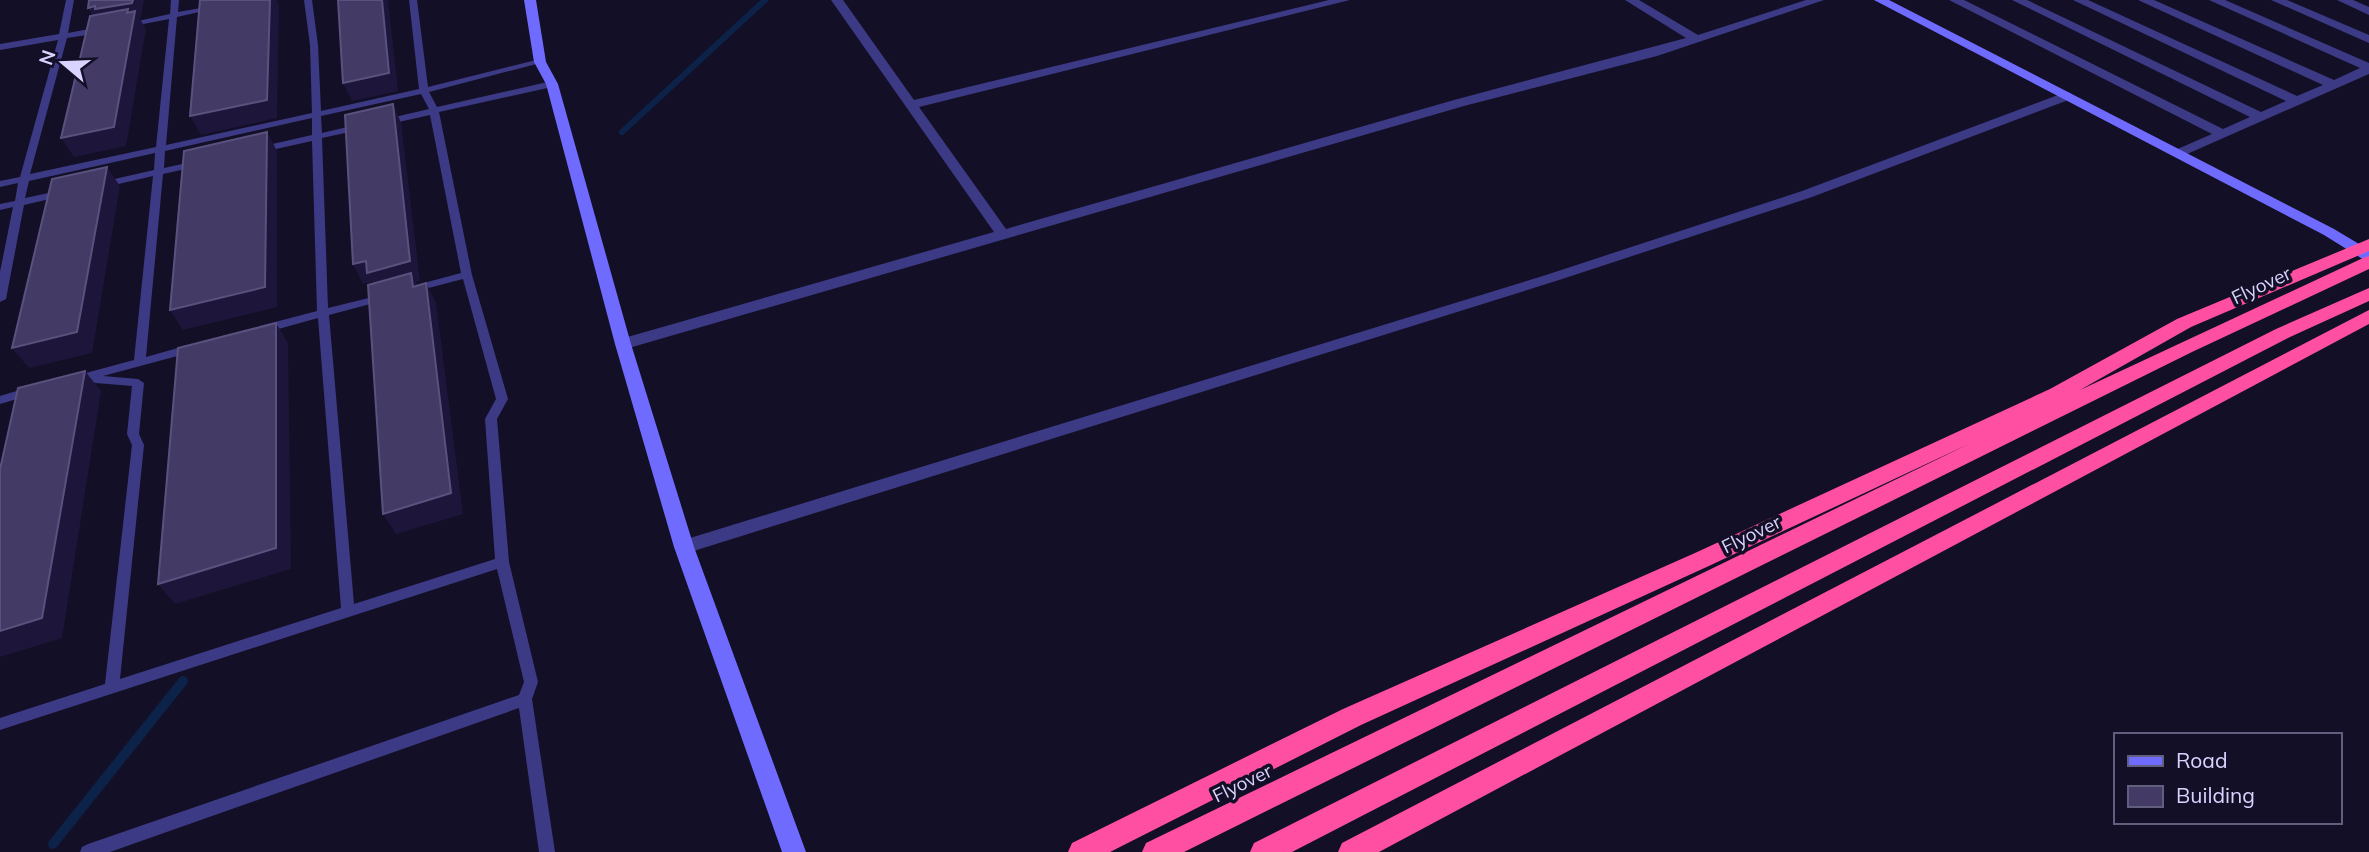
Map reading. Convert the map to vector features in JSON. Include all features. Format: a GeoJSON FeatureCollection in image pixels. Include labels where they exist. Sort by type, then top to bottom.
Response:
{"type":"FeatureCollection","features":[{"type":"Feature","properties":{"kind":"highway"},"geometry":{"type":"LineString","coordinates":[[1082,852],[1352,717],[1703,559],[2057,394],[2184,323],[2366,253]]}},
{"type":"Feature","properties":{"kind":"highway","name":"Flyover"},"geometry":{"type":"LineString","coordinates":[[1156,852],[2185,347],[2366,253]]}},
{"type":"Feature","properties":{"kind":"highway"},"geometry":{"type":"LineString","coordinates":[[1264,852],[2271,340],[2369,294]]}},
{"type":"Feature","properties":{"kind":"highway"},"geometry":{"type":"LineString","coordinates":[[1352,852],[2369,316]]}},
{"type":"Feature","properties":{"kind":"street"},"geometry":{"type":"LineString","coordinates":[[530,0],[540,62],[552,85],[623,344],[684,547],[794,852]]}},
{"type":"Feature","properties":{"kind":"street"},"geometry":{"type":"LineString","coordinates":[[909,105],[1344,0]]}},
{"type":"Feature","properties":{"kind":"street"},"geometry":{"type":"LineString","coordinates":[[1631,0],[1696,39]]}},
{"type":"Feature","properties":{"kind":"street"},"geometry":{"type":"LineString","coordinates":[[623,344],[1460,103],[1696,39],[1818,0]]}},
{"type":"Feature","properties":{"kind":"street"},"geometry":{"type":"LineString","coordinates":[[1880,0],[2366,253]]}},
{"type":"Feature","properties":{"kind":"street"},"geometry":{"type":"LineString","coordinates":[[1955,0],[2222,134]]}},
{"type":"Feature","properties":{"kind":"street"},"geometry":{"type":"LineString","coordinates":[[2018,0],[2260,117]]}},
{"type":"Feature","properties":{"kind":"street"},"geometry":{"type":"LineString","coordinates":[[2079,0],[2296,101]]}},
{"type":"Feature","properties":{"kind":"street"},"geometry":{"type":"LineString","coordinates":[[2144,0],[2332,84]]}},
{"type":"Feature","properties":{"kind":"street"},"geometry":{"type":"LineString","coordinates":[[2216,0],[2369,68]]}},
{"type":"Feature","properties":{"kind":"street"},"geometry":{"type":"LineString","coordinates":[[2277,0],[2369,38]]}},
{"type":"Feature","properties":{"kind":"street"},"geometry":{"type":"LineString","coordinates":[[2343,0],[2369,11]]}},
{"type":"Feature","properties":{"kind":"street"},"geometry":{"type":"LineString","coordinates":[[842,1],[909,105],[1003,235]]}},
{"type":"Feature","properties":{"kind":"street"},"geometry":{"type":"LineString","coordinates":[[2178,154],[2369,68]]}},
{"type":"Feature","properties":{"kind":"street"},"geometry":{"type":"LineString","coordinates":[[684,547],[1551,278],[1807,194],[2066,96]]}},
{"type":"Feature","properties":{"kind":"lane"},"geometry":{"type":"LineString","coordinates":[[0,299],[24,179],[63,37],[70,0]]}},
{"type":"Feature","properties":{"kind":"lane"},"geometry":{"type":"LineString","coordinates":[[140,362],[175,0]]}},
{"type":"Feature","properties":{"kind":"lane"},"geometry":{"type":"LineString","coordinates":[[308,0],[314,45],[323,313],[348,610]]}},
{"type":"Feature","properties":{"kind":"lane"},"geometry":{"type":"LineString","coordinates":[[413,0],[424,91],[434,111],[467,275],[502,399],[491,419],[502,562],[531,682],[525,699],[547,852]]}},
{"type":"Feature","properties":{"kind":"lane"},"geometry":{"type":"LineString","coordinates":[[118,26],[221,7]]}},
{"type":"Feature","properties":{"kind":"lane"},"geometry":{"type":"LineString","coordinates":[[0,47],[104,29]]}},
{"type":"Feature","properties":{"kind":"lane"},"geometry":{"type":"LineString","coordinates":[[0,184],[424,91],[540,62]]}},
{"type":"Feature","properties":{"kind":"lane"},"geometry":{"type":"LineString","coordinates":[[251,151],[552,85]]}},
{"type":"Feature","properties":{"kind":"lane"},"geometry":{"type":"LineString","coordinates":[[83,189],[212,160]]}},
{"type":"Feature","properties":{"kind":"lane"},"geometry":{"type":"LineString","coordinates":[[0,207],[71,191]]}},
{"type":"Feature","properties":{"kind":"lane"},"geometry":{"type":"LineString","coordinates":[[258,331],[467,275]]}},
{"type":"Feature","properties":{"kind":"lane"},"geometry":{"type":"LineString","coordinates":[[112,687],[138,445],[133,434],[138,383],[74,380],[205,345]]}},
{"type":"Feature","properties":{"kind":"lane"},"geometry":{"type":"LineString","coordinates":[[0,400],[40,389]]}},
{"type":"Feature","properties":{"kind":"lane"},"geometry":{"type":"LineString","coordinates":[[0,724],[502,562]]}},
{"type":"Feature","properties":{"kind":"lane"},"geometry":{"type":"LineString","coordinates":[[88,852],[525,699]]}},
{"type":"Feature","properties":{"kind":"building"},"geometry":{"type":"Polygon","coordinates":[[[89,0],[133,0],[132,3],[95,9],[95,6],[88,8],[89,0]]]}},
{"type":"Feature","properties":{"kind":"building"},"geometry":{"type":"Polygon","coordinates":[[[200,0],[270,0],[267,100],[190,116],[200,0]]]}},
{"type":"Feature","properties":{"kind":"building"},"geometry":{"type":"Polygon","coordinates":[[[338,0],[382,0],[389,73],[343,83],[338,0]]]}},
{"type":"Feature","properties":{"kind":"building"},"geometry":{"type":"Polygon","coordinates":[[[128,9],[127,13],[135,11],[114,127],[61,138],[90,16],[128,9]]]}},
{"type":"Feature","properties":{"kind":"building"},"geometry":{"type":"Polygon","coordinates":[[[393,104],[410,261],[367,273],[366,261],[353,264],[345,115],[393,104]]]}},
{"type":"Feature","properties":{"kind":"building"},"geometry":{"type":"Polygon","coordinates":[[[267,132],[265,287],[170,310],[184,151],[267,132]]]}},
{"type":"Feature","properties":{"kind":"building"},"geometry":{"type":"Polygon","coordinates":[[[107,167],[77,332],[12,348],[52,179],[107,167]]]}},
{"type":"Feature","properties":{"kind":"building"},"geometry":{"type":"Polygon","coordinates":[[[411,273],[413,287],[426,283],[451,493],[383,514],[368,285],[411,273]]]}},
{"type":"Feature","properties":{"kind":"building"},"geometry":{"type":"Polygon","coordinates":[[[276,323],[276,548],[158,584],[178,348],[276,323]]]}},
{"type":"Feature","properties":{"kind":"building"},"geometry":{"type":"Polygon","coordinates":[[[85,371],[42,618],[0,631],[0,469],[18,388],[85,371]]]}},
{"type":"Feature","properties":{"kind":"waterway"},"geometry":{"type":"LineString","coordinates":[[622,132],[765,0]]}},
{"type":"Feature","properties":{"kind":"waterway"},"geometry":{"type":"LineString","coordinates":[[53,844],[183,681]]}}]}
